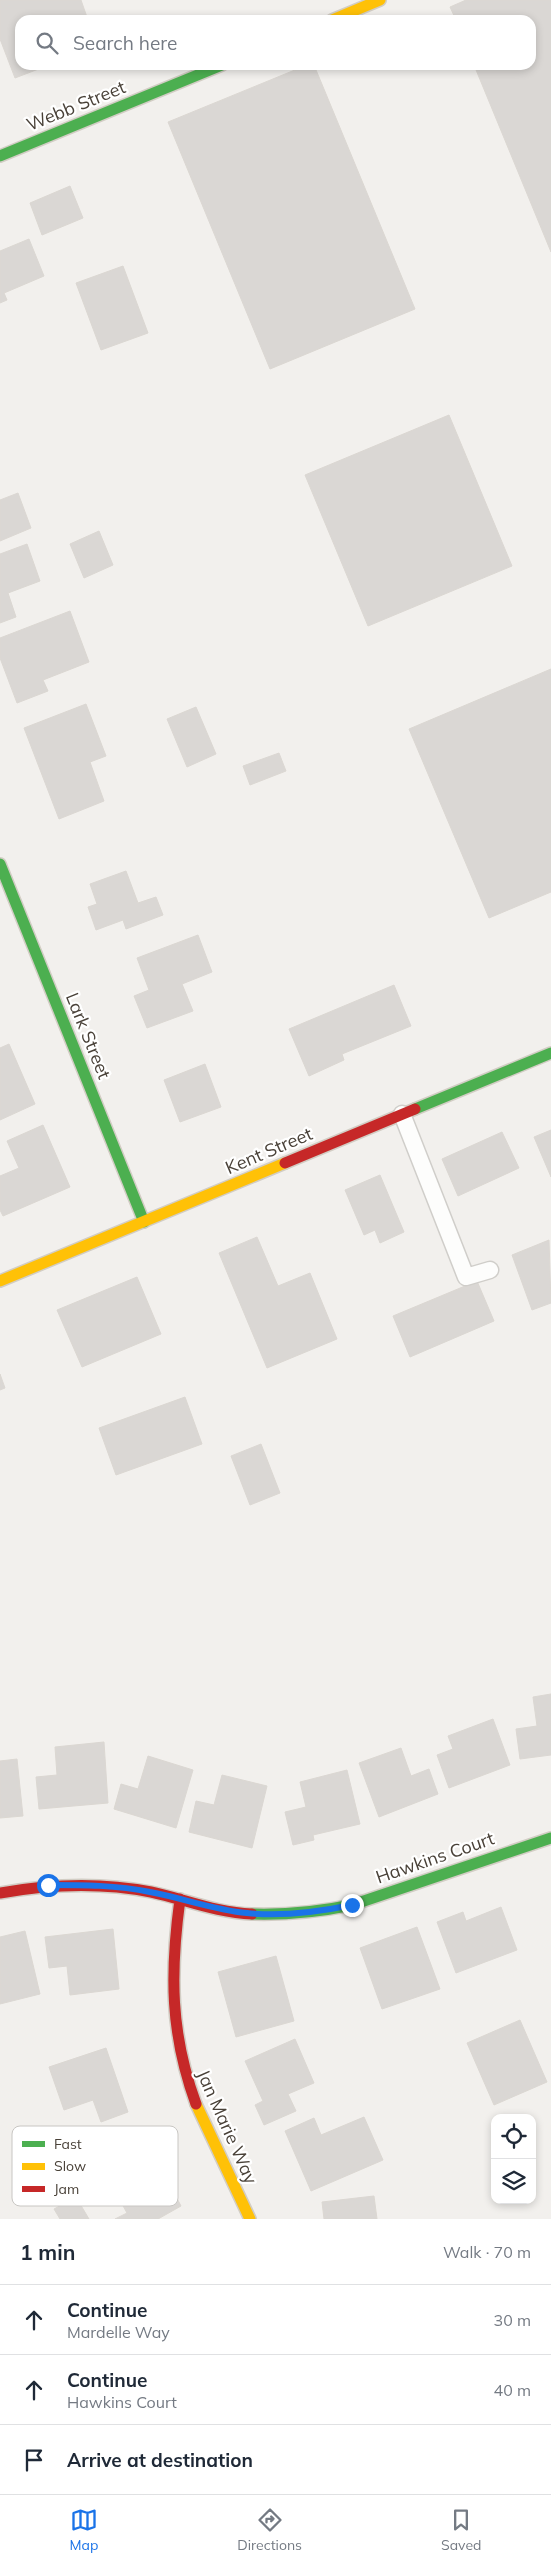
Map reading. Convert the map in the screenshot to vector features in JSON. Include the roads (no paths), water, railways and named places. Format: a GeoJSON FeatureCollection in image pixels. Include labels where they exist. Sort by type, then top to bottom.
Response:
{"type":"FeatureCollection","features":[{"type":"Feature","properties":{"kind":"street"},"geometry":{"type":"LineString","coordinates":[[344,15],[380,0]]}},
{"type":"Feature","properties":{"kind":"street","name":"Webb Street"},"geometry":{"type":"LineString","coordinates":[[0,156],[210,70]]}},
{"type":"Feature","properties":{"kind":"street","name":"Lark Street"},"geometry":{"type":"LineString","coordinates":[[0,864],[144,1222]]}},
{"type":"Feature","properties":{"kind":"street","name":"Kent Street"},"geometry":{"type":"LineString","coordinates":[[0,1281],[551,1053]]}},
{"type":"Feature","properties":{"kind":"street","name":"Hawkins Court"},"geometry":{"type":"LineString","coordinates":[[0,1893],[48,1885],[87,1884],[150,1892],[212,1908],[248,1914],[283,1915],[318,1912],[352,1905],[551,1838]]}},
{"type":"Feature","properties":{"kind":"street","name":"Jan Marie Way"},"geometry":{"type":"LineString","coordinates":[[180,1899],[172,1959],[171,1996],[175,2032],[182,2067],[208,2135],[250,2219]]}},
{"type":"Feature","properties":{"kind":"lane"},"geometry":{"type":"LineString","coordinates":[[402,1114],[466,1277],[490,1270]]}}]}
